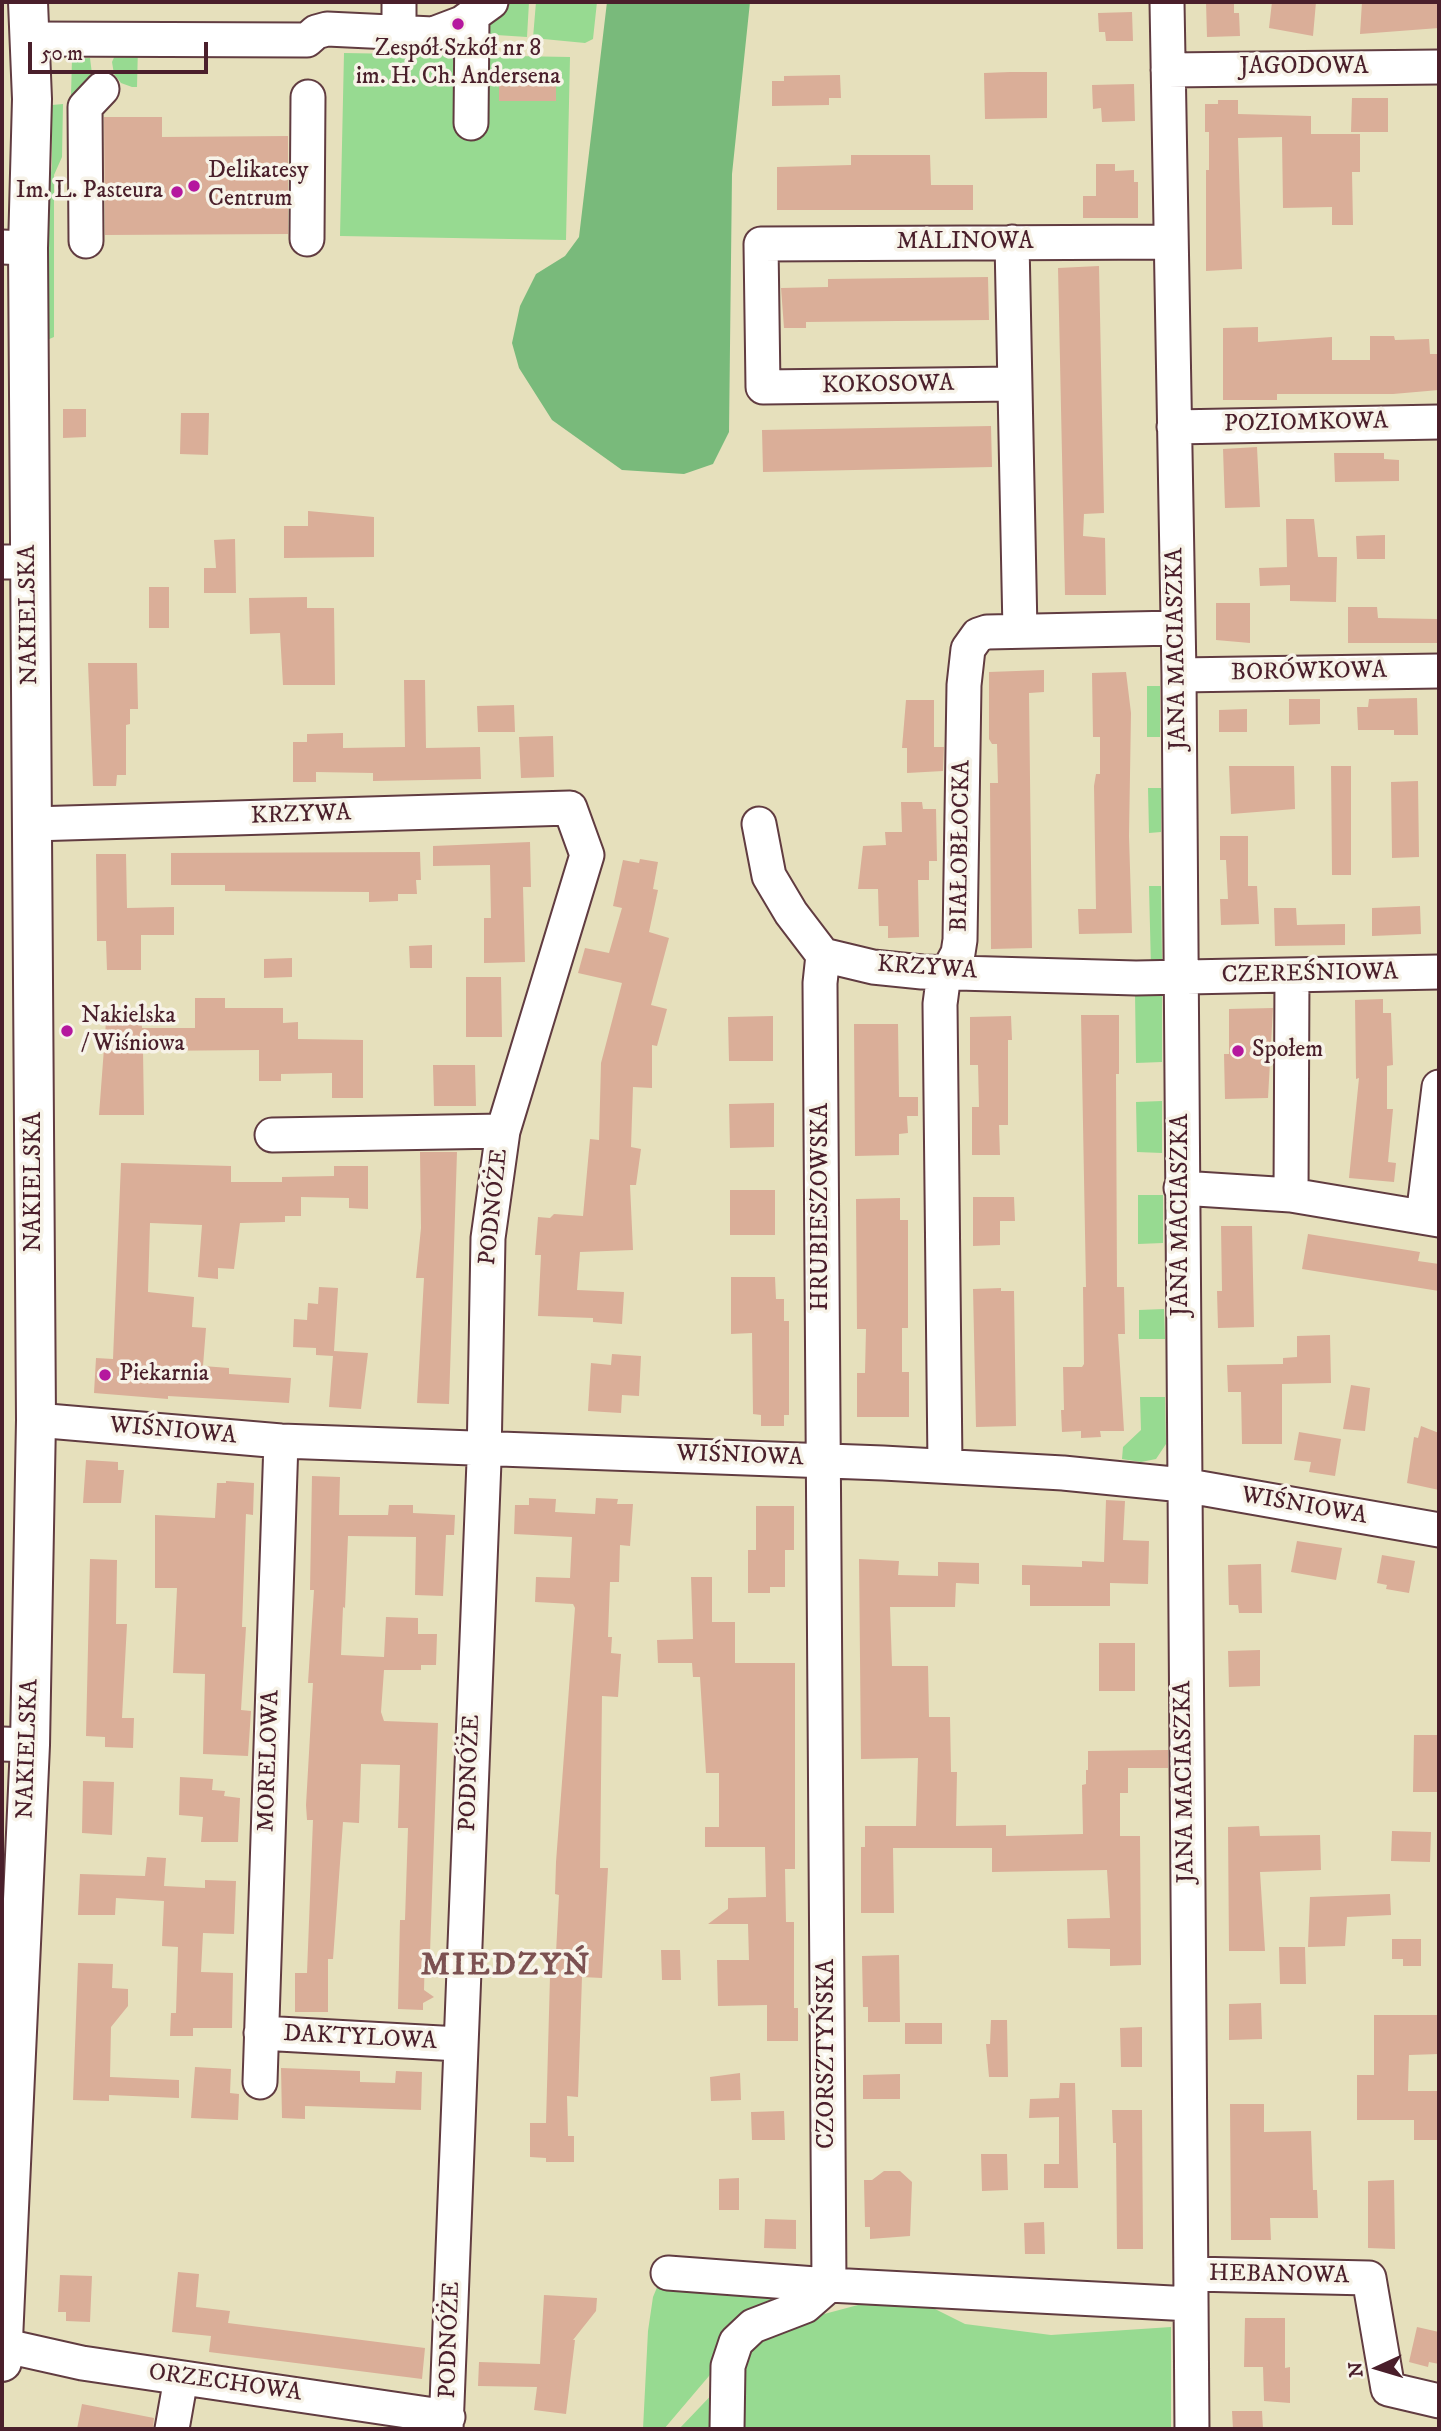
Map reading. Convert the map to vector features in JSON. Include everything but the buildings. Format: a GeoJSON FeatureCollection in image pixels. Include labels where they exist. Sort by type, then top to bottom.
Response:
{"type":"FeatureCollection","features":[{"type":"Feature","properties":{"kind":"main road","name":"NAKIELSKA"},"geometry":{"type":"LineString","coordinates":[[2,2362],[16,1744],[36,1420],[32,824],[16,562],[15,247],[32,99],[28,20]]}},
{"type":"Feature","properties":{"kind":"street","name":"JANA MACIASZKA"},"geometry":{"type":"LineString","coordinates":[[1167,2],[1169,242],[1179,675],[1192,2429]]}},
{"type":"Feature","properties":{"kind":"street"},"geometry":{"type":"LineString","coordinates":[[28,20],[307,40],[337,15],[399,17],[440,32],[482,9]]}},
{"type":"Feature","properties":{"kind":"street"},"geometry":{"type":"LineString","coordinates":[[471,123],[482,9]]}},
{"type":"Feature","properties":{"kind":"street","name":"JAGODOWA"},"geometry":{"type":"LineString","coordinates":[[1168,70],[1439,67]]}},
{"type":"Feature","properties":{"kind":"street"},"geometry":{"type":"LineString","coordinates":[[86,241],[85,107],[102,89]]}},
{"type":"Feature","properties":{"kind":"street"},"geometry":{"type":"LineString","coordinates":[[307,97],[307,239]]}},
{"type":"Feature","properties":{"kind":"street"},"geometry":{"type":"LineString","coordinates":[[1012,242],[1020,631]]}},
{"type":"Feature","properties":{"kind":"street","name":"MALINOWA"},"geometry":{"type":"LineString","coordinates":[[763,387],[761,244],[1169,242]]}},
{"type":"Feature","properties":{"kind":"street","name":"KOKOSOWA"},"geometry":{"type":"LineString","coordinates":[[763,387],[1014,384]]}},
{"type":"Feature","properties":{"kind":"street","name":"POZIOMKOWA"},"geometry":{"type":"LineString","coordinates":[[1174,426],[1439,422]]}},
{"type":"Feature","properties":{"kind":"street","name":"BIAŁOBŁOCKA"},"geometry":{"type":"LineString","coordinates":[[946,1466],[940,1004],[960,940],[964,685],[968,649],[978,635],[1020,631],[1177,628]]}},
{"type":"Feature","properties":{"kind":"street","name":"BORÓWKOWA"},"geometry":{"type":"LineString","coordinates":[[1179,675],[1439,671]]}},
{"type":"Feature","properties":{"kind":"street","name":"KRZYWA"},"geometry":{"type":"LineString","coordinates":[[32,824],[570,808]]}},
{"type":"Feature","properties":{"kind":"street","name":"PODNÓŻE"},"geometry":{"type":"LineString","coordinates":[[447,2423],[459,2044],[484,1448],[488,1238],[503,1131],[587,855],[570,808]]}},
{"type":"Feature","properties":{"kind":"street"},"geometry":{"type":"LineString","coordinates":[[759,824],[769,876],[791,913],[823,954]]}},
{"type":"Feature","properties":{"kind":"street","name":"KRZYWA"},"geometry":{"type":"LineString","coordinates":[[823,954],[896,970],[1181,977]]}},
{"type":"Feature","properties":{"kind":"street","name":"HRUBIESZOWSKA"},"geometry":{"type":"LineString","coordinates":[[823,954],[820,983],[824,1461]]}},
{"type":"Feature","properties":{"kind":"street","name":"CZEREŚNIOWA"},"geometry":{"type":"LineString","coordinates":[[1181,977],[1439,972]]}},
{"type":"Feature","properties":{"kind":"street"},"geometry":{"type":"LineString","coordinates":[[1291,1195],[1292,975]]}},
{"type":"Feature","properties":{"kind":"street"},"geometry":{"type":"LineString","coordinates":[[1181,1188],[1291,1195],[1431,1218],[1439,1087]]}},
{"type":"Feature","properties":{"kind":"street","name":"PODNÓŻE"},"geometry":{"type":"LineString","coordinates":[[272,1135],[503,1131]]}},
{"type":"Feature","properties":{"kind":"street","name":"WIŚNIOWA"},"geometry":{"type":"LineString","coordinates":[[36,1420],[281,1441],[824,1461],[1063,1473],[1183,1485],[1439,1530]]}},
{"type":"Feature","properties":{"kind":"street","name":"MORELOWA"},"geometry":{"type":"LineString","coordinates":[[260,2082],[281,1441]]}},
{"type":"Feature","properties":{"kind":"street","name":"CZORSZTYŃSKA"},"geometry":{"type":"LineString","coordinates":[[824,1461],[829,2285]]}},
{"type":"Feature","properties":{"kind":"street","name":"DAKTYLOWA"},"geometry":{"type":"LineString","coordinates":[[261,2034],[459,2044]]}},
{"type":"Feature","properties":{"kind":"street"},"geometry":{"type":"LineString","coordinates":[[668,2273],[829,2285],[1191,2289]]}},
{"type":"Feature","properties":{"kind":"street","name":"HEBANOWA"},"geometry":{"type":"LineString","coordinates":[[1191,2289],[1368,2278],[1388,2389],[1439,2400]]}},
{"type":"Feature","properties":{"kind":"street"},"geometry":{"type":"LineString","coordinates":[[727,2429],[728,2366],[736,2342],[753,2326],[805,2306],[829,2285]]}},
{"type":"Feature","properties":{"kind":"street","name":"ORZECHOWA"},"geometry":{"type":"LineString","coordinates":[[2,2345],[82,2363],[447,2423]]}},
{"type":"Feature","properties":{"kind":"street"},"geometry":{"type":"LineString","coordinates":[[172,2429],[181,2378]]}},
{"type":"Feature","properties":{"kind":"green space"},"geometry":{"type":"Polygon","coordinates":[[[504,2],[529,2],[527,37],[481,34],[504,2]]]}},
{"type":"Feature","properties":{"kind":"green space"},"geometry":{"type":"Polygon","coordinates":[[[536,2],[597,2],[593,39],[585,43],[533,38],[536,2]]]}},
{"type":"Feature","properties":{"kind":"green space"},"geometry":{"type":"Polygon","coordinates":[[[607,2],[750,2],[732,174],[729,432],[713,464],[684,474],[622,470],[552,420],[519,368],[512,343],[520,306],[536,274],[565,256],[579,237],[607,2]]]}},
{"type":"Feature","properties":{"kind":"green space"},"geometry":{"type":"Polygon","coordinates":[[[138,46],[137,87],[132,87],[121,83],[114,74],[112,62],[116,53],[138,46]]]}},
{"type":"Feature","properties":{"kind":"green space"},"geometry":{"type":"Polygon","coordinates":[[[344,53],[570,57],[566,240],[340,236],[344,53]]]}},
{"type":"Feature","properties":{"kind":"green space"},"geometry":{"type":"Polygon","coordinates":[[[90,58],[92,74],[84,101],[71,95],[72,59],[90,58]]]}},
{"type":"Feature","properties":{"kind":"green space"},"geometry":{"type":"Polygon","coordinates":[[[63,104],[62,157],[54,175],[54,337],[47,340],[42,236],[52,166],[52,105],[63,104]]]}},
{"type":"Feature","properties":{"kind":"green space"},"geometry":{"type":"Polygon","coordinates":[[[1147,686],[1160,686],[1160,737],[1147,737],[1147,686]]]}},
{"type":"Feature","properties":{"kind":"green space"},"geometry":{"type":"Polygon","coordinates":[[[1148,788],[1161,788],[1161,832],[1149,833],[1148,788]]]}},
{"type":"Feature","properties":{"kind":"green space"},"geometry":{"type":"Polygon","coordinates":[[[1149,886],[1161,886],[1162,961],[1151,969],[1149,886]]]}},
{"type":"Feature","properties":{"kind":"green space"},"geometry":{"type":"Polygon","coordinates":[[[1135,993],[1162,994],[1162,1062],[1136,1063],[1135,993]]]}},
{"type":"Feature","properties":{"kind":"green space"},"geometry":{"type":"Polygon","coordinates":[[[1162,1101],[1162,1153],[1137,1152],[1136,1102],[1162,1101]]]}},
{"type":"Feature","properties":{"kind":"green space"},"geometry":{"type":"Polygon","coordinates":[[[1138,1195],[1163,1195],[1163,1243],[1138,1244],[1138,1195]]]}},
{"type":"Feature","properties":{"kind":"green space"},"geometry":{"type":"Polygon","coordinates":[[[1164,1309],[1165,1339],[1139,1339],[1139,1310],[1164,1309]]]}},
{"type":"Feature","properties":{"kind":"green space"},"geometry":{"type":"Polygon","coordinates":[[[1140,1397],[1165,1397],[1166,1444],[1156,1459],[1141,1462],[1122,1459],[1123,1447],[1141,1430],[1140,1397]]]}},
{"type":"Feature","properties":{"kind":"green space"},"geometry":{"type":"Polygon","coordinates":[[[661,2278],[807,2285],[741,2325],[709,2376],[664,2429],[643,2429],[648,2331],[653,2297],[661,2278]]]}},
{"type":"Feature","properties":{"kind":"green space"},"geometry":{"type":"Polygon","coordinates":[[[858,2305],[929,2306],[965,2324],[1051,2335],[1171,2327],[1171,2429],[732,2429],[733,2394],[753,2333],[858,2305]]]}},
{"type":"Feature","properties":{"kind":"green space"},"geometry":{"type":"Polygon","coordinates":[[[721,2385],[719,2429],[679,2429],[721,2385]]]}},
{"type":"Feature","properties":{"kind":"place","name":"Zespół Szkół nr 8 im. H. Ch. Andersena"},"geometry":{"type":"Point","coordinates":[458,24]}},
{"type":"Feature","properties":{"kind":"place","name":"Delikatesy Centrum"},"geometry":{"type":"Point","coordinates":[194,186]}},
{"type":"Feature","properties":{"kind":"place","name":"Im. L. Pasteura"},"geometry":{"type":"Point","coordinates":[177,192]}},
{"type":"Feature","properties":{"kind":"place","name":"Nakielska / Wiśniowa"},"geometry":{"type":"Point","coordinates":[67,1031]}},
{"type":"Feature","properties":{"kind":"place","name":"Społem"},"geometry":{"type":"Point","coordinates":[1238,1051]}},
{"type":"Feature","properties":{"kind":"place","name":"Piekarnia"},"geometry":{"type":"Point","coordinates":[105,1375]}},
{"type":"Feature","properties":{"kind":"district","name":"MIEDZYŃ"},"geometry":{"type":"Point","coordinates":[506,1967]}}]}
